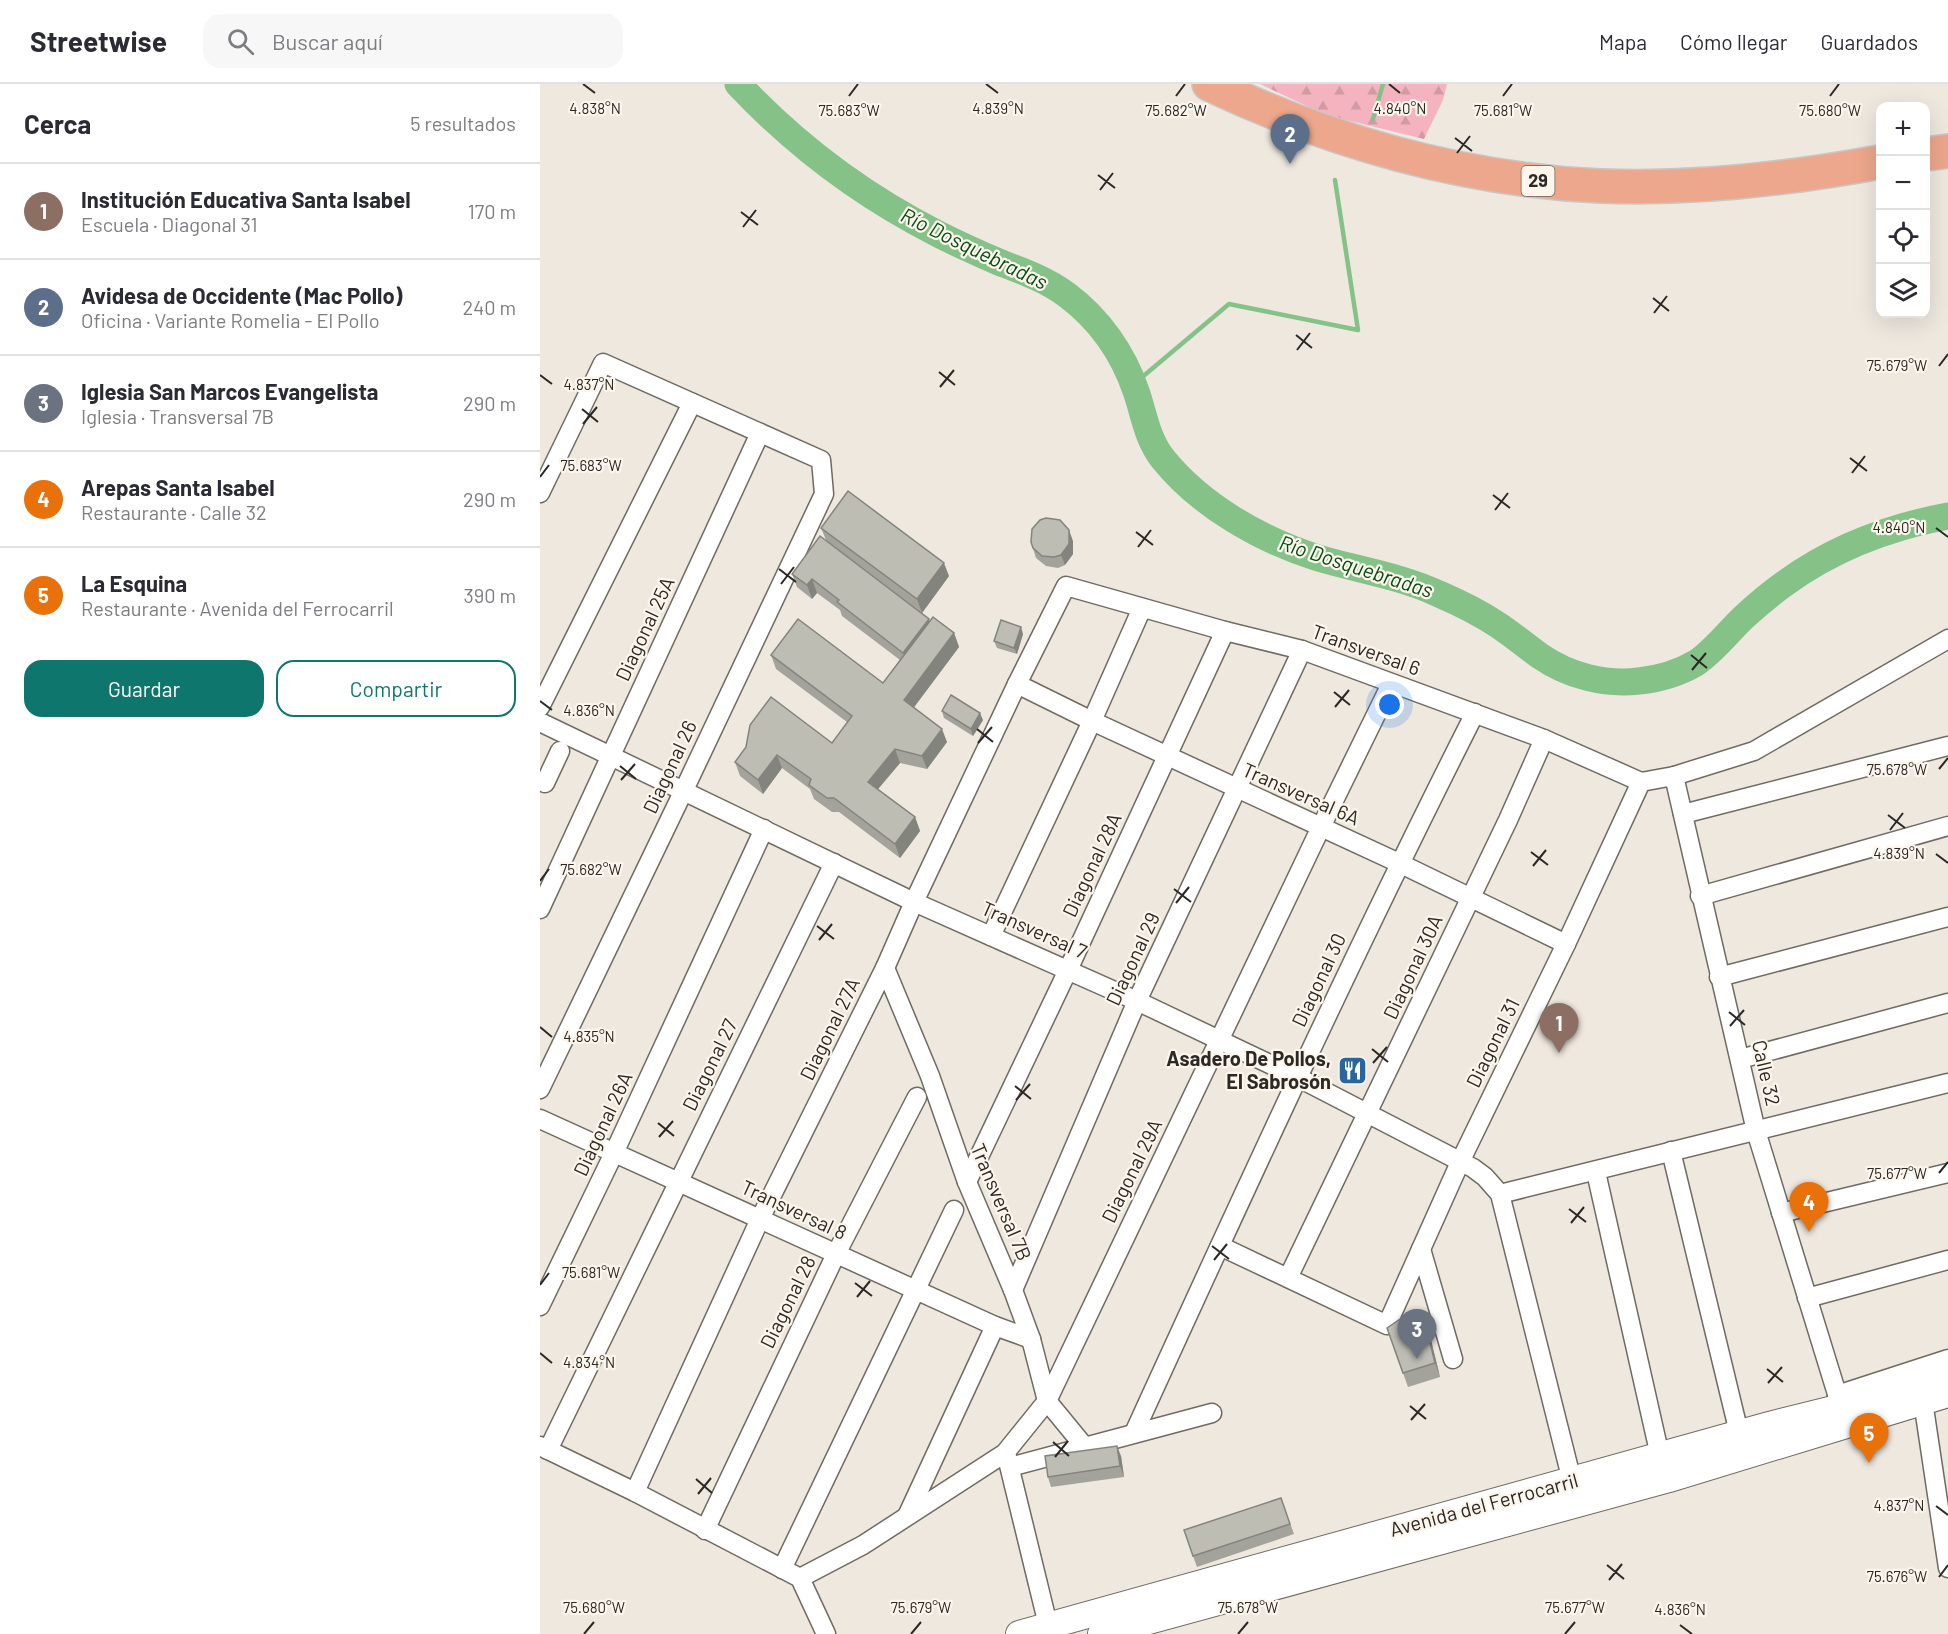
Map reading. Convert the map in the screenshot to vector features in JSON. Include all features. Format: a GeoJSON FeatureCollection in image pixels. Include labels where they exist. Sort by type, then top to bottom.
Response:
{"type":"FeatureCollection","features":[{"type":"Feature","properties":{"kind":"highway","name":"29"},"geometry":{"type":"LineString","coordinates":[[1209,84],[1291,119],[1398,154],[1472,171],[1547,182],[1601,186],[1704,185],[1784,178],[1876,163]]}},
{"type":"Feature","properties":{"kind":"highway"},"geometry":{"type":"LineString","coordinates":[[1930,153],[1948,151]]}},
{"type":"Feature","properties":{"kind":"main road","name":"Avenida del Ferrocarril"},"geometry":{"type":"LineString","coordinates":[[1019,1634],[1660,1456],[1839,1401],[1948,1375]]}},
{"type":"Feature","properties":{"kind":"main road","name":"Avenida del Ferrocarril"},"geometry":{"type":"LineString","coordinates":[[1101,1634],[1669,1479],[1948,1395]]}},
{"type":"Feature","properties":{"kind":"street"},"geometry":{"type":"LineString","coordinates":[[540,493],[603,363],[760,433]]}},
{"type":"Feature","properties":{"kind":"street"},"geometry":{"type":"LineString","coordinates":[[540,707],[692,402]]}},
{"type":"Feature","properties":{"kind":"street","name":"Diagonal 26"},"geometry":{"type":"LineString","coordinates":[[540,1089],[824,494],[821,460],[760,433]]}},
{"type":"Feature","properties":{"kind":"street","name":"Diagonal 25A"},"geometry":{"type":"LineString","coordinates":[[540,909],[760,433]]}},
{"type":"Feature","properties":{"kind":"street","name":"Transversal 6"},"geometry":{"type":"LineString","coordinates":[[1066,586],[1225,631],[1302,650],[1391,684],[1475,712],[1544,739],[1641,782]]}},
{"type":"Feature","properties":{"kind":"street","name":"Diagonal 27A"},"geometry":{"type":"LineString","coordinates":[[635,1492],[760,1219],[885,968],[1017,684],[1066,586]]}},
{"type":"Feature","properties":{"kind":"street"},"geometry":{"type":"LineString","coordinates":[[991,936],[1092,721],[1142,608]]}},
{"type":"Feature","properties":{"kind":"street","name":"Diagonal 28A"},"geometry":{"type":"LineString","coordinates":[[967,1182],[1225,631]]}},
{"type":"Feature","properties":{"kind":"street"},"geometry":{"type":"LineString","coordinates":[[1641,782],[1674,776],[1754,751],[1948,639]]}},
{"type":"Feature","properties":{"kind":"street","name":"Diagonal 29"},"geometry":{"type":"LineString","coordinates":[[1013,1290],[1137,1001],[1302,650]]}},
{"type":"Feature","properties":{"kind":"street","name":"Transversal 6A"},"geometry":{"type":"LineString","coordinates":[[1017,684],[1236,790],[1399,863],[1566,944]]}},
{"type":"Feature","properties":{"kind":"street","name":"Diagonal 29A"},"geometry":{"type":"LineString","coordinates":[[800,1578],[863,1545],[908,1515],[1007,1460],[1047,1401],[1391,684]]}},
{"type":"Feature","properties":{"kind":"street","name":"Diagonal 30"},"geometry":{"type":"LineString","coordinates":[[1134,1433],[1297,1077],[1399,863],[1475,712]]}},
{"type":"Feature","properties":{"kind":"street","name":"Transversal 7"},"geometry":{"type":"LineString","coordinates":[[540,722],[914,902],[1137,1001],[1297,1077],[1461,1160],[1485,1177],[1500,1194]]}},
{"type":"Feature","properties":{"kind":"street","name":"Diagonal 30A"},"geometry":{"type":"LineString","coordinates":[[1288,1278],[1508,819],[1544,739]]}},
{"type":"Feature","properties":{"kind":"street"},"geometry":{"type":"LineString","coordinates":[[1683,814],[1948,746]]}},
{"type":"Feature","properties":{"kind":"street"},"geometry":{"type":"LineString","coordinates":[[542,785],[560,751]]}},
{"type":"Feature","properties":{"kind":"street","name":"Calle 32"},"geometry":{"type":"LineString","coordinates":[[1674,776],[1756,1131],[1839,1401]]}},
{"type":"Feature","properties":{"kind":"street","name":"Diagonal 31"},"geometry":{"type":"LineString","coordinates":[[1288,1278],[1388,1325],[1461,1160],[1566,944],[1641,782]]}},
{"type":"Feature","properties":{"kind":"street"},"geometry":{"type":"LineString","coordinates":[[1700,896],[1948,826]]}},
{"type":"Feature","properties":{"kind":"street","name":"Diagonal 26A"},"geometry":{"type":"LineString","coordinates":[[540,1306],[614,1153],[764,829]]}},
{"type":"Feature","properties":{"kind":"street","name":"Diagonal 27"},"geometry":{"type":"LineString","coordinates":[[544,1448],[678,1182],[834,863]]}},
{"type":"Feature","properties":{"kind":"street"},"geometry":{"type":"LineString","coordinates":[[1719,977],[1948,917]]}},
{"type":"Feature","properties":{"kind":"street","name":"Transversal 7B"},"geometry":{"type":"LineString","coordinates":[[885,968],[930,1076],[967,1182],[1013,1290],[1031,1339],[1047,1401],[1083,1446]]}},
{"type":"Feature","properties":{"kind":"street"},"geometry":{"type":"LineString","coordinates":[[1740,1059],[1948,1003]]}},
{"type":"Feature","properties":{"kind":"street"},"geometry":{"type":"LineString","coordinates":[[1572,1481],[1500,1194],[1948,1083]]}},
{"type":"Feature","properties":{"kind":"street","name":"Diagonal 28"},"geometry":{"type":"LineString","coordinates":[[705,1530],[836,1254],[917,1097]]}},
{"type":"Feature","properties":{"kind":"street","name":"Transversal 8"},"geometry":{"type":"LineString","coordinates":[[540,1119],[995,1326],[1031,1339]]}},
{"type":"Feature","properties":{"kind":"street"},"geometry":{"type":"LineString","coordinates":[[1671,1151],[1739,1433]]}},
{"type":"Feature","properties":{"kind":"street"},"geometry":{"type":"LineString","coordinates":[[1596,1172],[1660,1456]]}},
{"type":"Feature","properties":{"kind":"street"},"geometry":{"type":"LineString","coordinates":[[1781,1213],[1948,1173]]}},
{"type":"Feature","properties":{"kind":"street"},"geometry":{"type":"LineString","coordinates":[[782,1569],[954,1210]]}},
{"type":"Feature","properties":{"kind":"street"},"geometry":{"type":"LineString","coordinates":[[1220,1246],[1288,1278]]}},
{"type":"Feature","properties":{"kind":"street"},"geometry":{"type":"LineString","coordinates":[[1421,1249],[1453,1359]]}},
{"type":"Feature","properties":{"kind":"street"},"geometry":{"type":"LineString","coordinates":[[1807,1298],[1948,1260]]}},
{"type":"Feature","properties":{"kind":"street"},"geometry":{"type":"LineString","coordinates":[[908,1515],[995,1326]]}},
{"type":"Feature","properties":{"kind":"street"},"geometry":{"type":"LineString","coordinates":[[1839,1401],[1948,1359]]}},
{"type":"Feature","properties":{"kind":"street"},"geometry":{"type":"LineString","coordinates":[[1923,1401],[1948,1568]]}},
{"type":"Feature","properties":{"kind":"street"},"geometry":{"type":"LineString","coordinates":[[1048,1625],[1007,1460],[1083,1446],[1212,1413]]}},
{"type":"Feature","properties":{"kind":"street"},"geometry":{"type":"LineString","coordinates":[[544,1448],[635,1492],[800,1578],[826,1634]]}},
{"type":"Feature","properties":{"kind":"green space"},"geometry":{"type":"Polygon","coordinates":[[[1260,84],[1447,84],[1443,100],[1424,139],[1326,115],[1260,84]]]}},
{"type":"Feature","properties":{"kind":"building"},"geometry":{"type":"Polygon","coordinates":[[[848,491],[944,563],[917,599],[821,528],[848,491]]]}},
{"type":"Feature","properties":{"kind":"building"},"geometry":{"type":"Polygon","coordinates":[[[1046,518],[1060,520],[1069,530],[1069,544],[1061,555],[1042,556],[1033,548],[1032,529],[1040,520],[1046,518]]]}},
{"type":"Feature","properties":{"kind":"building"},"geometry":{"type":"Polygon","coordinates":[[[820,536],[929,619],[903,653],[837,602],[839,600],[812,579],[807,585],[792,574],[820,536]]]}},
{"type":"Feature","properties":{"kind":"building"},"geometry":{"type":"Polygon","coordinates":[[[933,617],[954,633],[904,700],[942,729],[922,756],[895,749],[868,782],[915,817],[895,844],[834,798],[827,798],[809,785],[811,779],[777,755],[758,780],[735,762],[746,747],[750,725],[771,697],[832,743],[852,716],[771,655],[798,619],[883,683],[933,617]]]}},
{"type":"Feature","properties":{"kind":"building"},"geometry":{"type":"Polygon","coordinates":[[[1001,620],[1021,627],[1014,648],[994,641],[1001,620]]]}},
{"type":"Feature","properties":{"kind":"building"},"geometry":{"type":"Polygon","coordinates":[[[951,695],[980,713],[971,729],[942,711],[951,695]]]}},
{"type":"Feature","properties":{"kind":"building"},"geometry":{"type":"Polygon","coordinates":[[[1409,1313],[1424,1318],[1435,1363],[1403,1373],[1387,1328],[1409,1313]]]}},
{"type":"Feature","properties":{"kind":"building"},"geometry":{"type":"Polygon","coordinates":[[[1117,1446],[1120,1466],[1048,1477],[1045,1456],[1117,1446]]]}},
{"type":"Feature","properties":{"kind":"building"},"geometry":{"type":"Polygon","coordinates":[[[1281,1498],[1290,1524],[1193,1556],[1184,1530],[1281,1498]]]}},
{"type":"Feature","properties":{"kind":"waterway","name":"Río Dosquebradas"},"geometry":{"type":"LineString","coordinates":[[738,84],[783,128],[858,187],[948,239],[1044,281],[1079,304],[1117,350],[1131,377],[1150,435],[1163,459],[1195,492],[1214,506],[1254,531],[1297,551],[1409,582],[1455,601],[1491,621],[1551,663],[1575,674],[1600,680],[1626,682],[1654,679],[1683,670],[1709,653],[1744,617],[1803,571],[1842,550],[1883,533],[1948,516]]}},
{"type":"Feature","properties":{"kind":"waterway"},"geometry":{"type":"LineString","coordinates":[[1373,119],[1383,84]]}},
{"type":"Feature","properties":{"kind":"waterway"},"geometry":{"type":"LineString","coordinates":[[1134,384],[1229,304],[1358,330],[1335,180]]}},
{"type":"Feature","properties":{"kind":"place","name":"Avidesa de Occidente (Mac Pollo)"},"geometry":{"type":"Point","coordinates":[1290,164]}},
{"type":"Feature","properties":{"kind":"place","name":"Institución Educativa Santa Isabel"},"geometry":{"type":"Point","coordinates":[1559,1053]}},
{"type":"Feature","properties":{"kind":"place","name":"Asadero De Pollos, El Sabrosón"},"geometry":{"type":"Point","coordinates":[1352,1070]}},
{"type":"Feature","properties":{"kind":"place","name":"Arepas Santa Isabel"},"geometry":{"type":"Point","coordinates":[1809,1232]}},
{"type":"Feature","properties":{"kind":"place","name":"Iglesia San Marcos Evangelista"},"geometry":{"type":"Point","coordinates":[1417,1359]}},
{"type":"Feature","properties":{"kind":"place","name":"La Esquina"},"geometry":{"type":"Point","coordinates":[1869,1463]}}]}
